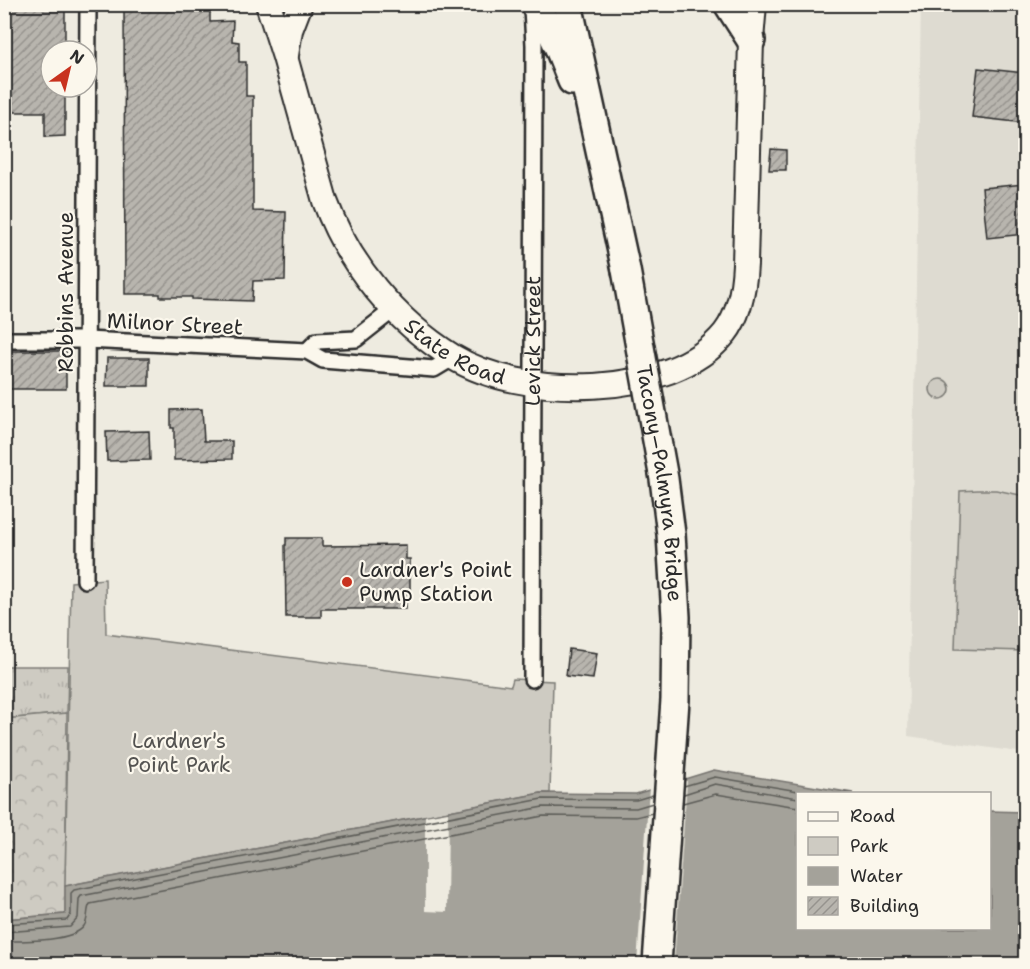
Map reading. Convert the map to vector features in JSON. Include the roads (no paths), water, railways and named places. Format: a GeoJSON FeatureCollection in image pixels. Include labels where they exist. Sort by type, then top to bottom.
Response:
{"type":"FeatureCollection","features":[{"type":"Feature","properties":{"kind":"highway"},"geometry":{"type":"LineString","coordinates":[[533,4],[547,22],[558,43],[604,160]]}},
{"type":"Feature","properties":{"kind":"highway"},"geometry":{"type":"LineString","coordinates":[[728,4],[751,40]]}},
{"type":"Feature","properties":{"kind":"highway","name":"Tacony–Palmyra Bridge"},"geometry":{"type":"LineString","coordinates":[[574,11],[626,270],[664,479],[671,534],[676,617],[675,700],[657,964]]}},
{"type":"Feature","properties":{"kind":"main road","name":"State Road"},"geometry":{"type":"LineString","coordinates":[[268,4],[325,201],[333,221],[357,264],[394,309],[454,357],[499,375],[532,383],[573,387],[607,386],[655,376],[698,358],[726,332],[740,301],[744,284],[754,4]]}},
{"type":"Feature","properties":{"kind":"main road"},"geometry":{"type":"LineString","coordinates":[[285,57],[290,30],[300,4]]}},
{"type":"Feature","properties":{"kind":"street","name":"Robbins Avenue"},"geometry":{"type":"LineString","coordinates":[[85,580],[88,4]]}},
{"type":"Feature","properties":{"kind":"street","name":"Levick Street"},"geometry":{"type":"LineString","coordinates":[[532,680],[533,4]]}},
{"type":"Feature","properties":{"kind":"street","name":"Milnor Street"},"geometry":{"type":"LineString","coordinates":[[307,351],[317,340],[356,339],[394,309]]}},
{"type":"Feature","properties":{"kind":"street","name":"Milnor Street"},"geometry":{"type":"LineString","coordinates":[[4,340],[86,340],[307,351],[323,360],[434,369],[454,357]]}},
{"type":"Feature","properties":{"kind":"water"},"geometry":{"type":"Polygon","coordinates":[[[714,770],[847,792],[796,792],[796,930],[991,930],[991,811],[1025,812],[1025,964],[5,964],[5,919],[65,914],[65,886],[541,793],[636,794],[714,770]]]}},
{"type":"Feature","properties":{"kind":"place","name":"Lardner's Point Pump Station"},"geometry":{"type":"Point","coordinates":[347,582]}},
{"type":"Feature","properties":{"kind":"park label","name":"Lardner's Point Park"},"geometry":{"type":"Point","coordinates":[179,753]}}]}
